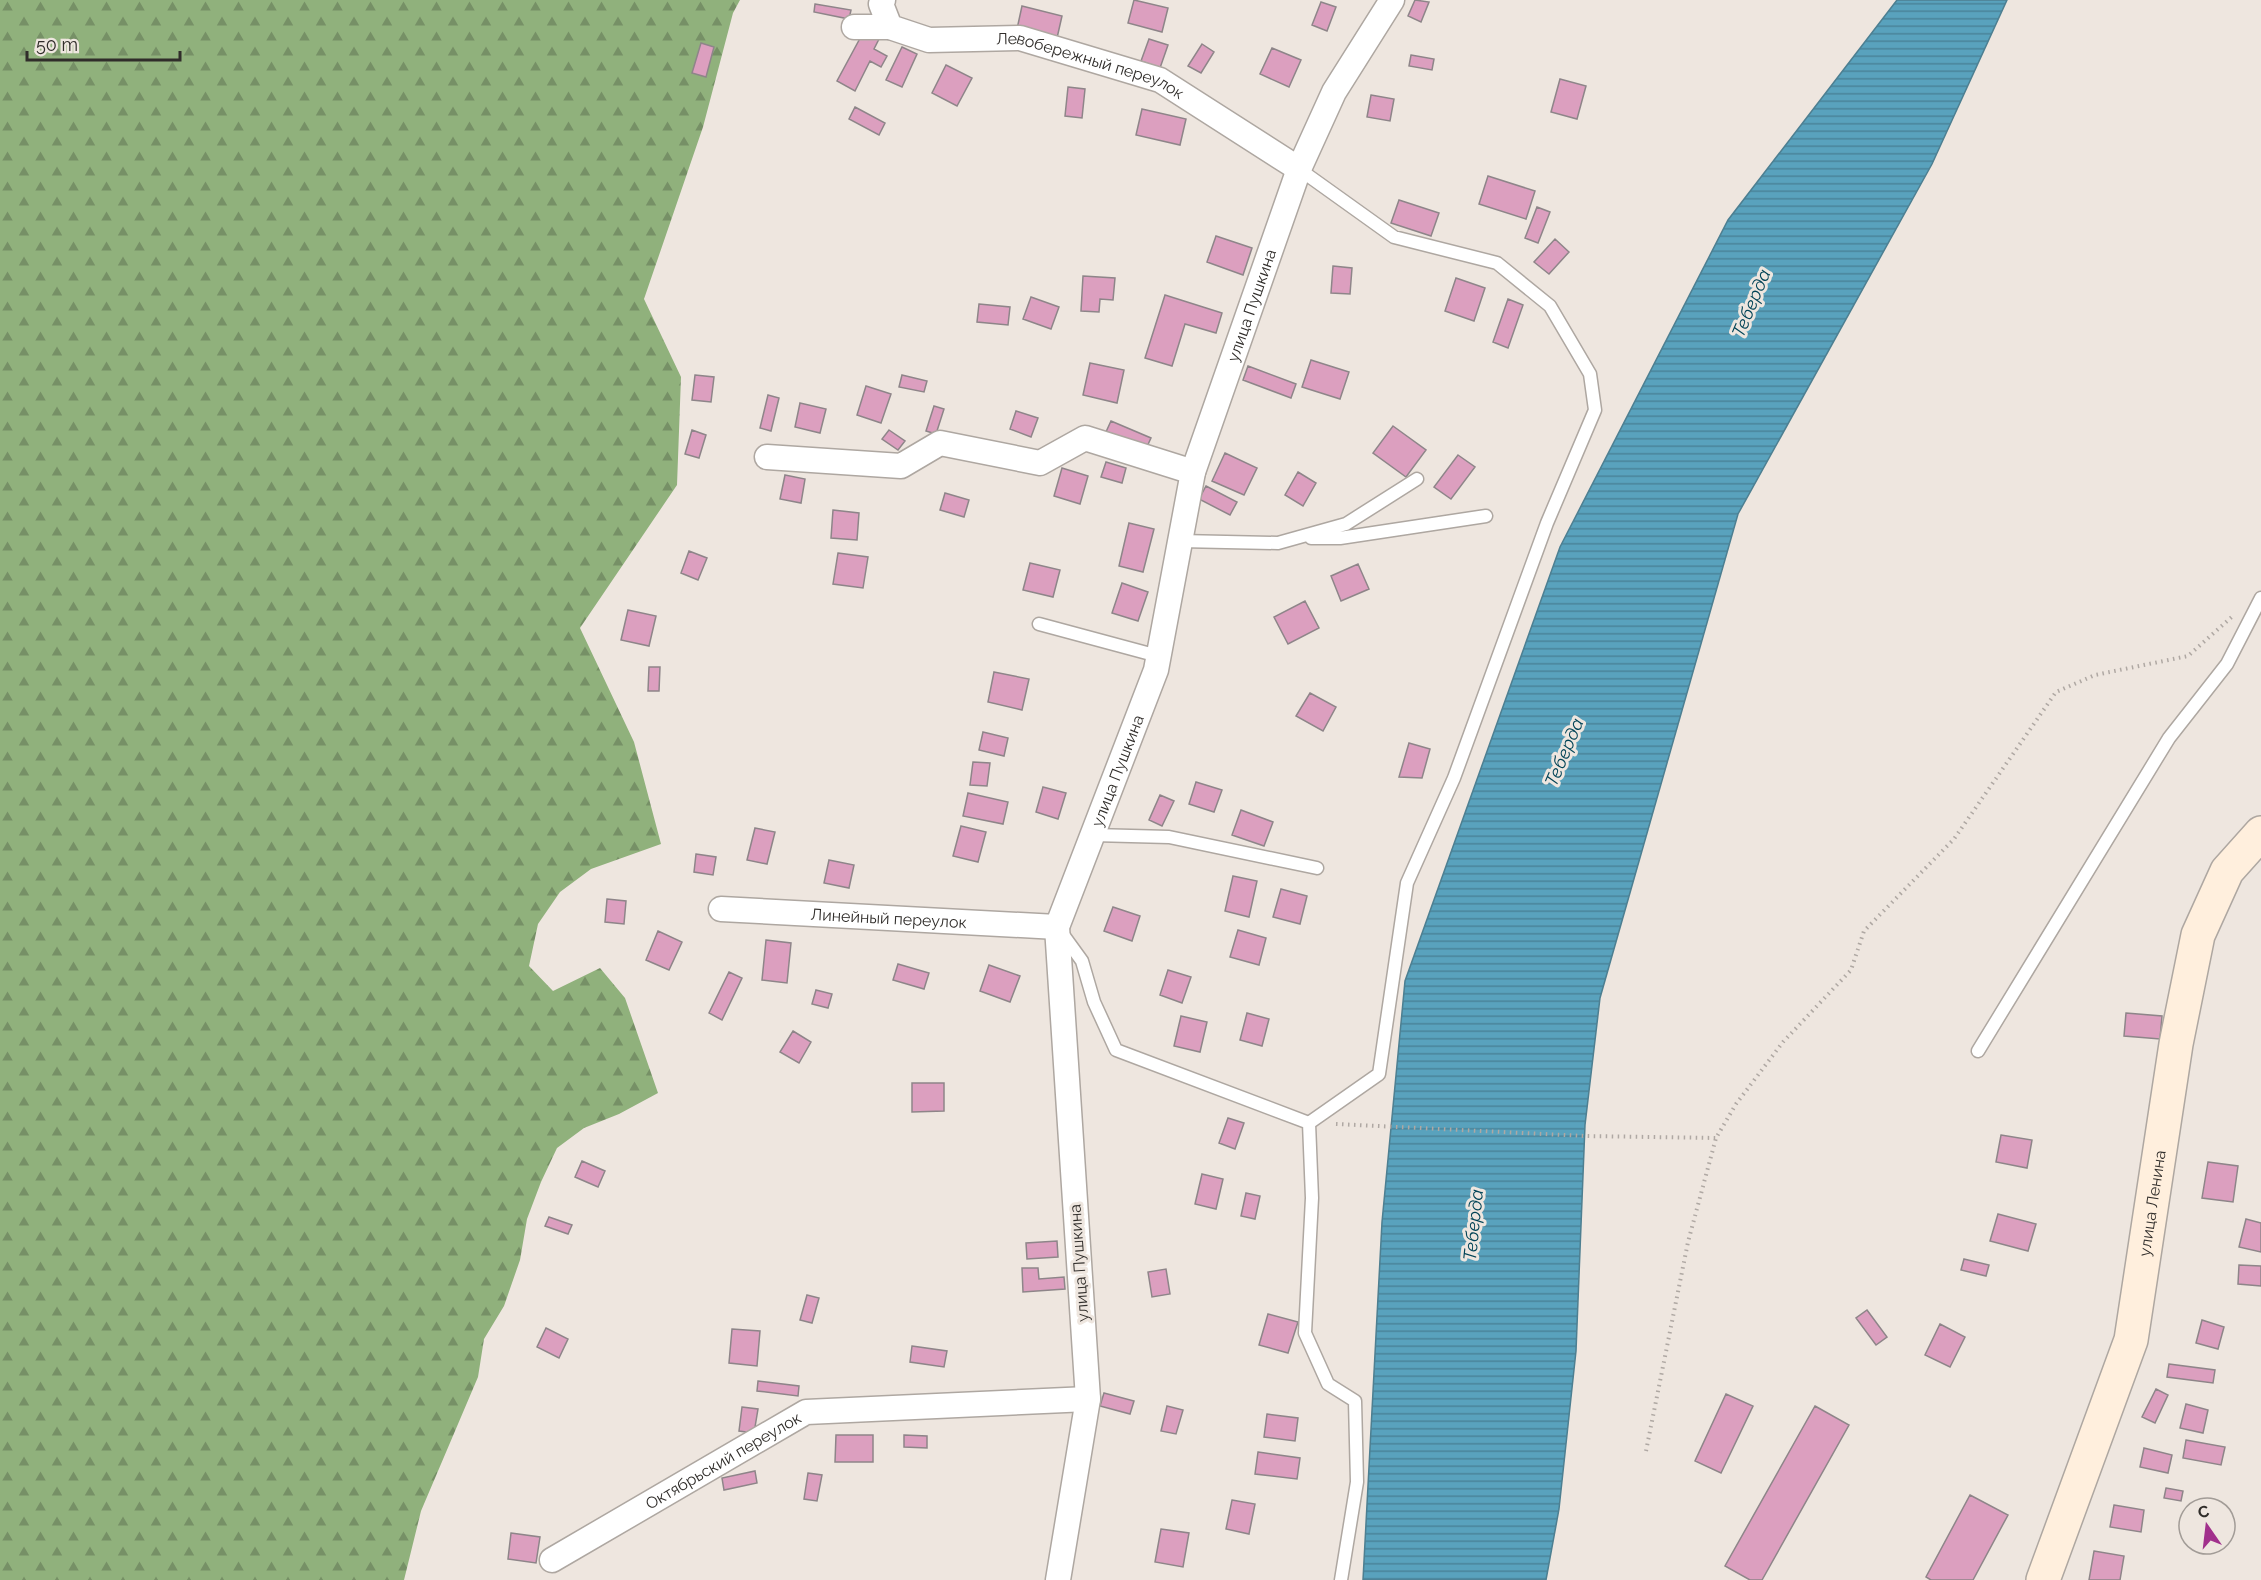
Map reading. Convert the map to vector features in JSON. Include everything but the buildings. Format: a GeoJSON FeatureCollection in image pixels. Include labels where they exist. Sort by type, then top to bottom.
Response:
{"type":"FeatureCollection","features":[{"type":"Feature","properties":{"kind":"main road","name":"улица Ленина"},"geometry":{"type":"LineString","coordinates":[[2043,1580],[2131,1340],[2176,1044],[2198,935],[2227,871],[2261,833]]}},
{"type":"Feature","properties":{"kind":"street"},"geometry":{"type":"LineString","coordinates":[[883,0],[881,4],[890,27]]}},
{"type":"Feature","properties":{"kind":"street","name":"улица Пушкина"},"geometry":{"type":"LineString","coordinates":[[1058,1580],[1088,1399],[1058,927],[1156,670],[1193,472],[1299,169],[1334,92],[1392,0]]}},
{"type":"Feature","properties":{"kind":"street","name":"Левобережный переулок"},"geometry":{"type":"LineString","coordinates":[[854,27],[890,27],[929,40],[1020,38],[1160,80],[1299,169]]}},
{"type":"Feature","properties":{"kind":"street"},"geometry":{"type":"LineString","coordinates":[[767,457],[901,466],[940,442],[1040,463],[1085,438],[1193,472]]}},
{"type":"Feature","properties":{"kind":"street","name":"Линейный переулок"},"geometry":{"type":"LineString","coordinates":[[721,909],[1058,927]]}},
{"type":"Feature","properties":{"kind":"street","name":"Октябрьский переулок"},"geometry":{"type":"LineString","coordinates":[[552,1560],[806,1412],[1088,1399]]}},
{"type":"Feature","properties":{"kind":"lane"},"geometry":{"type":"LineString","coordinates":[[1299,169],[1394,237],[1497,263],[1506,270],[1550,306],[1590,374],[1596,410],[1547,523],[1454,778],[1407,883],[1379,1074],[1309,1123]]}},
{"type":"Feature","properties":{"kind":"lane"},"geometry":{"type":"LineString","coordinates":[[1180,541],[1278,543],[1346,524],[1417,478]]}},
{"type":"Feature","properties":{"kind":"lane"},"geometry":{"type":"LineString","coordinates":[[1294,538],[1340,538],[1486,516]]}},
{"type":"Feature","properties":{"kind":"lane"},"geometry":{"type":"LineString","coordinates":[[1978,1051],[2169,738],[2228,664],[2261,598]]}},
{"type":"Feature","properties":{"kind":"lane"},"geometry":{"type":"LineString","coordinates":[[1039,624],[1158,656]]}},
{"type":"Feature","properties":{"kind":"lane"},"geometry":{"type":"LineString","coordinates":[[1093,835],[1169,837],[1317,868]]}},
{"type":"Feature","properties":{"kind":"lane"},"geometry":{"type":"LineString","coordinates":[[1058,927],[1082,962],[1094,1002],[1116,1050],[1309,1123]]}},
{"type":"Feature","properties":{"kind":"lane"},"geometry":{"type":"LineString","coordinates":[[1309,1123],[1311,1198],[1305,1333],[1328,1384],[1355,1401],[1356,1482],[1341,1580]]}},
{"type":"Feature","properties":{"kind":"path"},"geometry":{"type":"LineString","coordinates":[[1646,1451],[1688,1242],[1716,1138],[1736,1104],[1783,1042],[1851,970],[1864,931],[1954,840],[2056,692],[2095,675],[2188,656],[2236,612]]}},
{"type":"Feature","properties":{"kind":"path"},"geometry":{"type":"LineString","coordinates":[[1309,1123],[1716,1138]]}},
{"type":"Feature","properties":{"kind":"green space"},"geometry":{"type":"Polygon","coordinates":[[[0,0],[740,0],[733,13],[703,127],[644,299],[681,377],[677,485],[580,628],[634,742],[661,844],[591,869],[560,892],[538,924],[529,966],[553,991],[600,968],[625,998],[658,1093],[619,1114],[584,1128],[557,1148],[527,1219],[520,1260],[504,1306],[484,1339],[478,1377],[421,1511],[404,1580],[0,1580],[0,0]]]}},
{"type":"Feature","properties":{"kind":"water","name":"Теберда"},"geometry":{"type":"Polygon","coordinates":[[[1897,0],[2007,0],[1932,164],[1738,514],[1600,998],[1585,1125],[1576,1351],[1559,1509],[1546,1580],[1363,1580],[1382,1222],[1405,981],[1560,547],[1728,220],[1897,0]]]}}]}
